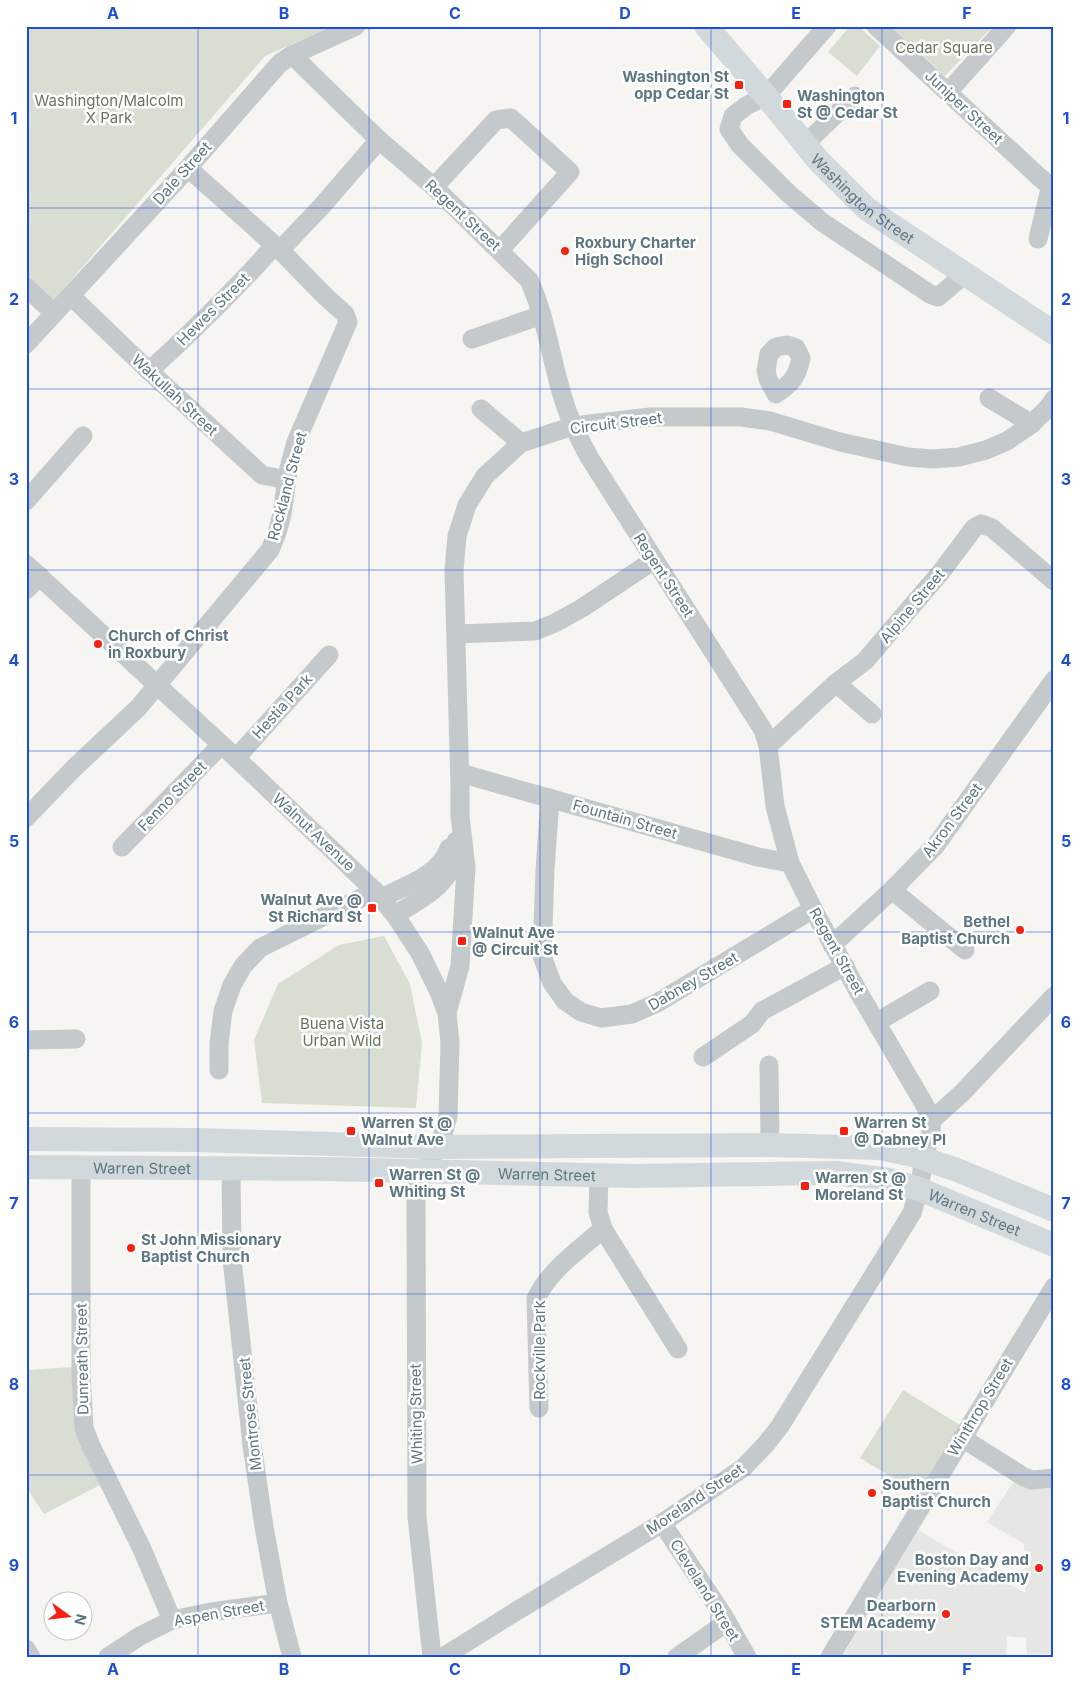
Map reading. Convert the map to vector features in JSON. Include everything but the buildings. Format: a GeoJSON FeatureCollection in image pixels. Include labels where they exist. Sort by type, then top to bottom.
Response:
{"type":"FeatureCollection","features":[{"type":"Feature","properties":{"kind":"main road","name":"Washington Street"},"geometry":{"type":"LineString","coordinates":[[706,26],[805,144],[867,209],[1054,333]]}},
{"type":"Feature","properties":{"kind":"main road","name":"Warren Street"},"geometry":{"type":"LineString","coordinates":[[26,1139],[196,1140],[436,1147],[770,1145],[880,1148],[924,1159],[957,1170],[1054,1210]]}},
{"type":"Feature","properties":{"kind":"main road","name":"Warren Street"},"geometry":{"type":"LineString","coordinates":[[26,1167],[231,1168],[599,1175],[836,1173],[889,1180],[919,1189],[1054,1245]]}},
{"type":"Feature","properties":{"kind":"street","name":"Dale Street"},"geometry":{"type":"LineString","coordinates":[[26,344],[188,168],[280,63],[356,26]]}},
{"type":"Feature","properties":{"kind":"street"},"geometry":{"type":"LineString","coordinates":[[827,26],[766,96],[746,106],[733,116],[728,130],[740,145],[789,194],[822,222],[930,294],[938,297],[966,274]]}},
{"type":"Feature","properties":{"kind":"street","name":"Juniper Street"},"geometry":{"type":"LineString","coordinates":[[876,26],[1037,175],[1052,185]]}},
{"type":"Feature","properties":{"kind":"street"},"geometry":{"type":"LineString","coordinates":[[948,92],[1007,26]]}},
{"type":"Feature","properties":{"kind":"street","name":"Regent Street"},"geometry":{"type":"LineString","coordinates":[[292,56],[379,140],[434,187],[529,280],[538,299],[563,398],[573,426],[589,457],[763,730],[768,746],[775,806],[790,863],[832,945],[932,1120]]}},
{"type":"Feature","properties":{"kind":"street"},"geometry":{"type":"LineString","coordinates":[[805,144],[855,96]]}},
{"type":"Feature","properties":{"kind":"street"},"geometry":{"type":"LineString","coordinates":[[434,187],[496,120],[511,118],[570,172],[500,250]]}},
{"type":"Feature","properties":{"kind":"street","name":"Hewes Street"},"geometry":{"type":"LineString","coordinates":[[149,371],[321,207],[379,140]]}},
{"type":"Feature","properties":{"kind":"street","name":"Rockland Street"},"geometry":{"type":"LineString","coordinates":[[26,818],[73,769],[138,708],[270,550],[282,514],[287,480],[296,442],[348,322],[345,314],[278,247],[188,168]]}},
{"type":"Feature","properties":{"kind":"street"},"geometry":{"type":"LineString","coordinates":[[1038,239],[1052,185]]}},
{"type":"Feature","properties":{"kind":"street"},"geometry":{"type":"LineString","coordinates":[[26,287],[54,314]]}},
{"type":"Feature","properties":{"kind":"street","name":"Wakullah Street"},"geometry":{"type":"LineString","coordinates":[[71,296],[149,371],[262,474],[287,480]]}},
{"type":"Feature","properties":{"kind":"street"},"geometry":{"type":"LineString","coordinates":[[472,339],[542,316]]}},
{"type":"Feature","properties":{"kind":"street"},"geometry":{"type":"LineString","coordinates":[[770,421],[776,394]]}},
{"type":"Feature","properties":{"kind":"street"},"geometry":{"type":"LineString","coordinates":[[989,398],[1032,424]]}},
{"type":"Feature","properties":{"kind":"street","name":"Circuit Street"},"geometry":{"type":"LineString","coordinates":[[447,1013],[460,966],[466,867],[460,816],[454,570],[457,536],[467,504],[485,476],[521,443],[573,426],[650,417],[741,417],[770,421],[840,442],[908,457],[959,458],[1007,441],[1032,424],[1054,399]]}},
{"type":"Feature","properties":{"kind":"street"},"geometry":{"type":"LineString","coordinates":[[481,410],[521,443]]}},
{"type":"Feature","properties":{"kind":"street"},"geometry":{"type":"LineString","coordinates":[[26,501],[83,436]]}},
{"type":"Feature","properties":{"kind":"street","name":"Alpine Street"},"geometry":{"type":"LineString","coordinates":[[768,746],[836,683],[864,661],[941,572],[974,528],[981,524],[992,528],[1054,581]]}},
{"type":"Feature","properties":{"kind":"street"},"geometry":{"type":"LineString","coordinates":[[457,634],[535,631],[555,623],[582,608],[654,560]]}},
{"type":"Feature","properties":{"kind":"street"},"geometry":{"type":"LineString","coordinates":[[26,590],[33,570]]}},
{"type":"Feature","properties":{"kind":"street","name":"Walnut Avenue"},"geometry":{"type":"LineString","coordinates":[[33,570],[236,758],[378,894],[396,915],[420,952],[447,1013],[450,1043],[448,1116],[443,1134],[423,1172]]}},
{"type":"Feature","properties":{"kind":"street","name":"Hestia Park"},"geometry":{"type":"LineString","coordinates":[[236,758],[329,655]]}},
{"type":"Feature","properties":{"kind":"street","name":"Akron Street"},"geometry":{"type":"LineString","coordinates":[[832,945],[892,890],[936,845],[1054,680]]}},
{"type":"Feature","properties":{"kind":"street"},"geometry":{"type":"LineString","coordinates":[[836,683],[872,714]]}},
{"type":"Feature","properties":{"kind":"street","name":"Fenno Street"},"geometry":{"type":"LineString","coordinates":[[122,847],[221,745]]}},
{"type":"Feature","properties":{"kind":"street","name":"Fountain Street"},"geometry":{"type":"LineString","coordinates":[[460,773],[758,857],[790,863]]}},
{"type":"Feature","properties":{"kind":"street","name":"Dabney Street"},"geometry":{"type":"LineString","coordinates":[[550,798],[542,956],[552,983],[565,1001],[580,1012],[602,1018],[632,1014],[657,1003],[813,909]]}},
{"type":"Feature","properties":{"kind":"street","name":"Circuit Street"},"geometry":{"type":"LineString","coordinates":[[219,1070],[219,1042],[223,1011],[232,986],[243,966],[260,948],[378,894],[418,880],[434,870],[446,857],[460,816]]}},
{"type":"Feature","properties":{"kind":"street","name":"Circuit Street"},"geometry":{"type":"LineString","coordinates":[[396,915],[444,880],[452,867],[460,816]]}},
{"type":"Feature","properties":{"kind":"street"},"geometry":{"type":"LineString","coordinates":[[892,890],[965,950]]}},
{"type":"Feature","properties":{"kind":"street"},"geometry":{"type":"LineString","coordinates":[[703,1057],[752,1024],[762,1011],[845,966]]}},
{"type":"Feature","properties":{"kind":"street"},"geometry":{"type":"LineString","coordinates":[[877,1022],[930,991]]}},
{"type":"Feature","properties":{"kind":"street"},"geometry":{"type":"LineString","coordinates":[[924,1159],[932,1120],[962,1092],[1054,996]]}},
{"type":"Feature","properties":{"kind":"street"},"geometry":{"type":"LineString","coordinates":[[26,1040],[76,1039]]}},
{"type":"Feature","properties":{"kind":"street"},"geometry":{"type":"LineString","coordinates":[[769,1065],[770,1145]]}},
{"type":"Feature","properties":{"kind":"street","name":"Moreland Street"},"geometry":{"type":"LineString","coordinates":[[443,1657],[662,1523],[743,1468],[780,1426],[912,1212],[919,1189],[924,1159]]}},
{"type":"Feature","properties":{"kind":"street","name":"Dunreath Street"},"geometry":{"type":"LineString","coordinates":[[81,1168],[80,1373],[84,1428],[142,1549],[172,1620]]}},
{"type":"Feature","properties":{"kind":"street","name":"Montrose Street"},"geometry":{"type":"LineString","coordinates":[[231,1168],[232,1259],[252,1445],[278,1604],[292,1657]]}},
{"type":"Feature","properties":{"kind":"street","name":"Whiting Street"},"geometry":{"type":"LineString","coordinates":[[423,1172],[417,1186],[416,1199],[417,1517],[432,1657]]}},
{"type":"Feature","properties":{"kind":"street"},"geometry":{"type":"LineString","coordinates":[[599,1175],[598,1212],[602,1229],[678,1349]]}},
{"type":"Feature","properties":{"kind":"street","name":"Rockville Park"},"geometry":{"type":"LineString","coordinates":[[539,1408],[536,1300],[541,1288],[549,1277],[602,1229]]}},
{"type":"Feature","properties":{"kind":"street","name":"Winthrop Street"},"geometry":{"type":"LineString","coordinates":[[830,1657],[1054,1287]]}},
{"type":"Feature","properties":{"kind":"street"},"geometry":{"type":"LineString","coordinates":[[962,1438],[1024,1477],[1032,1480],[1054,1478]]}},
{"type":"Feature","properties":{"kind":"street","name":"Cleveland Street"},"geometry":{"type":"LineString","coordinates":[[662,1523],[747,1657]]}},
{"type":"Feature","properties":{"kind":"street","name":"Aspen Street"},"geometry":{"type":"LineString","coordinates":[[108,1657],[129,1651],[140,1636],[172,1620],[211,1612],[278,1604]]}},
{"type":"Feature","properties":{"kind":"street"},"geometry":{"type":"LineString","coordinates":[[677,1657],[726,1622]]}},
{"type":"Feature","properties":{"kind":"street"},"geometry":{"type":"LineString","coordinates":[[26,1649],[31,1657]]}},
{"type":"Feature","properties":{"kind":"shaded area","name":"Dearborn STEM Academy"},"geometry":{"type":"Polygon","coordinates":[[[1014,1481],[1026,1487],[1036,1489],[1054,1486],[1054,1653],[1027,1654],[1026,1638],[1007,1636],[1006,1657],[842,1657],[918,1530],[1025,1593],[1024,1544],[987,1522],[1014,1481]]]}},
{"type":"Feature","properties":{"kind":"green space","name":"Washington/Malcolm X Park"},"geometry":{"type":"Polygon","coordinates":[[[26,26],[333,26],[265,56],[54,300],[26,275],[26,26]]]}},
{"type":"Feature","properties":{"kind":"green space"},"geometry":{"type":"Polygon","coordinates":[[[850,26],[858,26],[880,46],[857,76],[828,52],[850,26]]]}},
{"type":"Feature","properties":{"kind":"green space","name":"Cedar Square"},"geometry":{"type":"Polygon","coordinates":[[[890,26],[993,26],[945,76],[890,26]]]}},
{"type":"Feature","properties":{"kind":"green space","name":"Buena Vista Urban Wild"},"geometry":{"type":"Polygon","coordinates":[[[384,936],[410,984],[422,1043],[416,1108],[262,1103],[254,1040],[278,984],[339,945],[384,936]]]}},
{"type":"Feature","properties":{"kind":"green space"},"geometry":{"type":"Polygon","coordinates":[[[73,1367],[78,1434],[86,1457],[100,1485],[44,1514],[26,1487],[26,1370],[73,1367]]]}},
{"type":"Feature","properties":{"kind":"green space"},"geometry":{"type":"Polygon","coordinates":[[[903,1390],[960,1425],[918,1493],[860,1458],[903,1390]]]}},
{"type":"Feature","properties":{"kind":"place","name":"Washington St opp Cedar St"},"geometry":{"type":"Point","coordinates":[739,85]}},
{"type":"Feature","properties":{"kind":"place","name":"Washington St @ Cedar St"},"geometry":{"type":"Point","coordinates":[787,104]}},
{"type":"Feature","properties":{"kind":"place","name":"Roxbury Charter High School"},"geometry":{"type":"Point","coordinates":[565,251]}},
{"type":"Feature","properties":{"kind":"place","name":"Church of Christ in Roxbury"},"geometry":{"type":"Point","coordinates":[98,644]}},
{"type":"Feature","properties":{"kind":"place","name":"Walnut Ave @ St Richard St"},"geometry":{"type":"Point","coordinates":[372,908]}},
{"type":"Feature","properties":{"kind":"place","name":"Bethel Baptist Church"},"geometry":{"type":"Point","coordinates":[1020,930]}},
{"type":"Feature","properties":{"kind":"place","name":"Walnut Ave @ Circuit St"},"geometry":{"type":"Point","coordinates":[462,941]}},
{"type":"Feature","properties":{"kind":"place","name":"Warren St @ Walnut Ave"},"geometry":{"type":"Point","coordinates":[351,1131]}},
{"type":"Feature","properties":{"kind":"place","name":"Warren St @ Dabney Pl"},"geometry":{"type":"Point","coordinates":[844,1131]}},
{"type":"Feature","properties":{"kind":"place","name":"Warren St @ Whiting St"},"geometry":{"type":"Point","coordinates":[379,1183]}},
{"type":"Feature","properties":{"kind":"place","name":"Warren St @ Moreland St"},"geometry":{"type":"Point","coordinates":[805,1186]}},
{"type":"Feature","properties":{"kind":"place","name":"St John Missionary Baptist Church"},"geometry":{"type":"Point","coordinates":[131,1248]}},
{"type":"Feature","properties":{"kind":"place","name":"Southern Baptist Church"},"geometry":{"type":"Point","coordinates":[872,1493]}},
{"type":"Feature","properties":{"kind":"place","name":"Boston Day and Evening Academy"},"geometry":{"type":"Point","coordinates":[1039,1568]}},
{"type":"Feature","properties":{"kind":"place","name":"Dearborn STEM Academy"},"geometry":{"type":"Point","coordinates":[946,1614]}}]}
